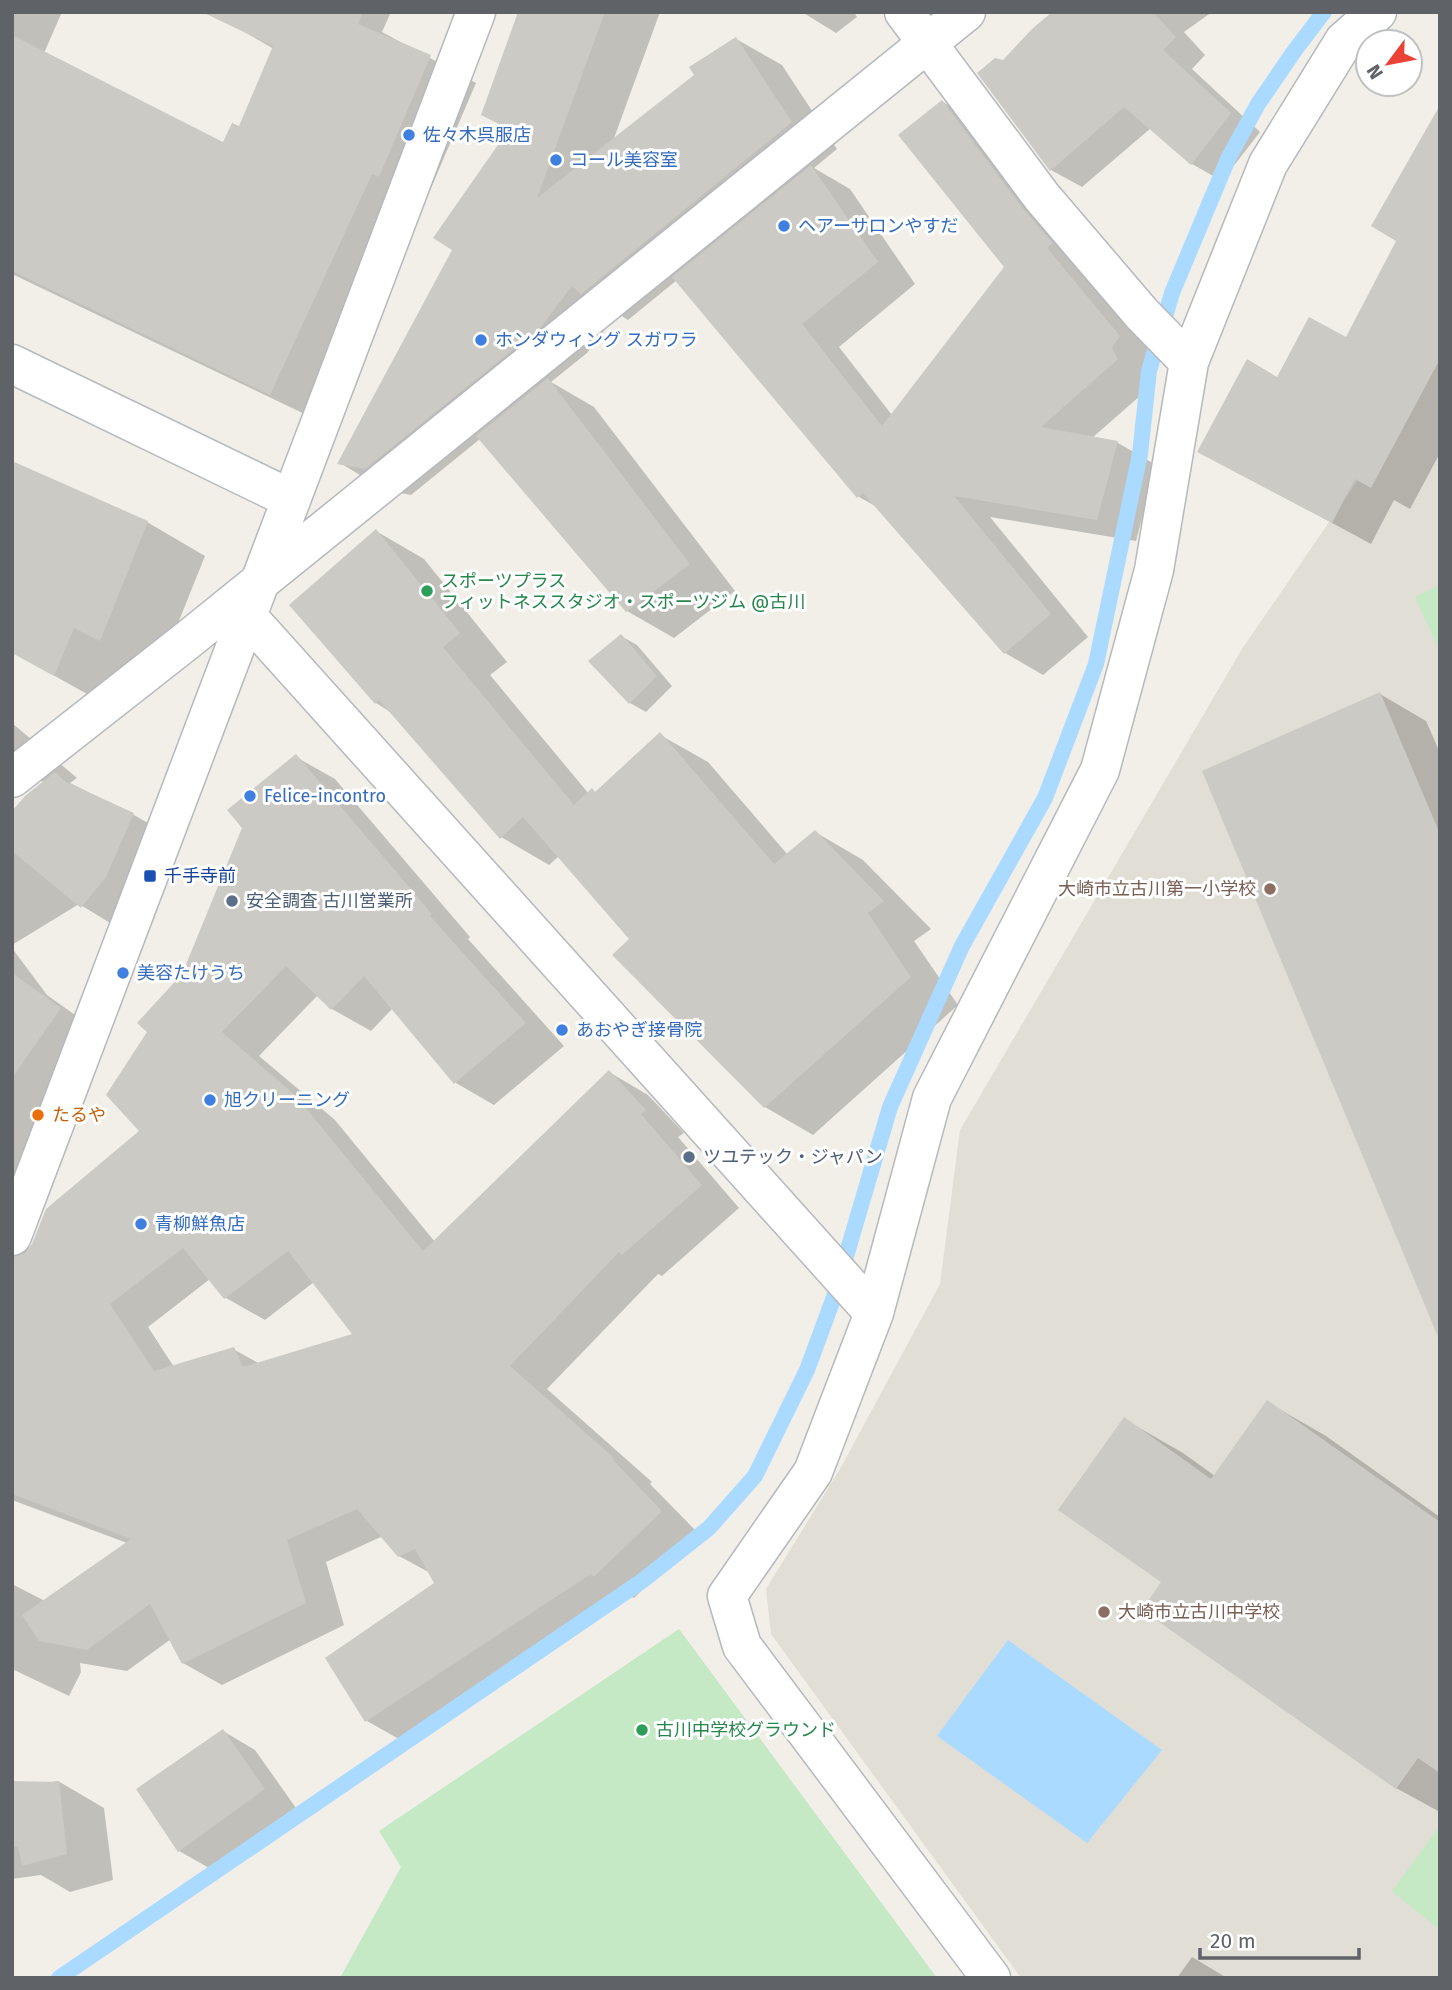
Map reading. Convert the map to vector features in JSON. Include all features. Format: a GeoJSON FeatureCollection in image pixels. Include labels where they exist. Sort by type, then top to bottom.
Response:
{"type":"FeatureCollection","features":[{"type":"Feature","properties":{"kind":"street"},"geometry":{"type":"LineString","coordinates":[[12,1236],[476,12]]}},
{"type":"Feature","properties":{"kind":"street"},"geometry":{"type":"LineString","coordinates":[[904,12],[1042,197],[1142,314],[1183,356]]}},
{"type":"Feature","properties":{"kind":"street"},"geometry":{"type":"LineString","coordinates":[[12,778],[189,639],[966,12]]}},
{"type":"Feature","properties":{"kind":"street"},"geometry":{"type":"LineString","coordinates":[[991,1978],[742,1646],[727,1596],[813,1472],[864,1302],[932,1098],[1100,770],[1154,570],[1183,356],[1268,164],[1344,41],[1377,12]]}},
{"type":"Feature","properties":{"kind":"street"},"geometry":{"type":"LineString","coordinates":[[12,364],[291,499]]}},
{"type":"Feature","properties":{"kind":"street"},"geometry":{"type":"LineString","coordinates":[[246,615],[864,1302]]}},
{"type":"Feature","properties":{"kind":"shaded area"},"geometry":{"type":"Polygon","coordinates":[[[1440,360],[1440,1978],[1021,1978],[771,1634],[766,1589],[840,1469],[940,1284],[960,1130],[1242,649],[1440,360]]]}},
{"type":"Feature","properties":{"kind":"green space"},"geometry":{"type":"Polygon","coordinates":[[[1440,585],[1440,652],[1415,597],[1440,585]]]}},
{"type":"Feature","properties":{"kind":"green space","name":"古川中学校グラウンド"},"geometry":{"type":"Polygon","coordinates":[[[679,1629],[937,1978],[340,1978],[401,1867],[379,1831],[679,1629]]]}},
{"type":"Feature","properties":{"kind":"green space"},"geometry":{"type":"Polygon","coordinates":[[[1440,1826],[1440,1930],[1392,1891],[1440,1826]]]}},
{"type":"Feature","properties":{"kind":"water"},"geometry":{"type":"Polygon","coordinates":[[[1008,1640],[1162,1750],[1087,1843],[937,1736],[1008,1640]]]}},
{"type":"Feature","properties":{"kind":"building"},"geometry":{"type":"Polygon","coordinates":[[[202,12],[363,12],[358,24],[431,55],[379,177],[372,174],[270,395],[12,271],[12,35],[223,142],[232,123],[239,126],[273,46],[202,12]]]}},
{"type":"Feature","properties":{"kind":"building"},"geometry":{"type":"Polygon","coordinates":[[[518,12],[605,12],[537,198],[694,75],[689,67],[736,37],[792,122],[581,294],[572,286],[541,327],[365,469],[337,464],[452,250],[433,238],[509,129],[481,115],[518,12]]]}},
{"type":"Feature","properties":{"kind":"building"},"geometry":{"type":"Polygon","coordinates":[[[1052,12],[1153,12],[1176,37],[1163,50],[1231,113],[1191,165],[1124,107],[1050,171],[977,73],[995,58],[1003,60],[1052,12]]]}},
{"type":"Feature","properties":{"kind":"building"},"geometry":{"type":"Polygon","coordinates":[[[942,100],[1024,210],[1053,243],[1047,248],[1120,336],[1112,348],[1118,359],[1041,427],[1118,441],[1097,520],[954,496],[1051,614],[1004,654],[863,493],[857,498],[672,277],[811,165],[878,262],[802,324],[882,426],[1004,267],[898,135],[942,100]]]}},
{"type":"Feature","properties":{"kind":"building"},"geometry":{"type":"Polygon","coordinates":[[[1440,105],[1440,359],[1371,488],[1355,479],[1332,523],[1197,452],[1247,359],[1277,377],[1309,317],[1346,337],[1396,241],[1371,226],[1440,105]]]}},
{"type":"Feature","properties":{"kind":"building"},"geometry":{"type":"Polygon","coordinates":[[[548,378],[690,564],[626,612],[476,436],[548,378]]]}},
{"type":"Feature","properties":{"kind":"building"},"geometry":{"type":"Polygon","coordinates":[[[12,461],[148,521],[100,641],[74,628],[54,676],[12,653],[12,461]]]}},
{"type":"Feature","properties":{"kind":"building"},"geometry":{"type":"Polygon","coordinates":[[[376,529],[460,633],[443,647],[574,805],[592,788],[595,792],[660,732],[774,864],[815,830],[884,901],[868,913],[911,977],[764,1108],[612,955],[629,939],[523,817],[500,839],[379,700],[375,704],[289,605],[376,529]]]}},
{"type":"Feature","properties":{"kind":"building"},"geometry":{"type":"Polygon","coordinates":[[[621,634],[657,676],[629,704],[588,661],[621,634]]]}},
{"type":"Feature","properties":{"kind":"building"},"geometry":{"type":"Polygon","coordinates":[[[1380,692],[1440,834],[1439,1339],[1202,771],[1380,692]]]}},
{"type":"Feature","properties":{"kind":"building"},"geometry":{"type":"Polygon","coordinates":[[[296,754],[432,914],[430,916],[526,1023],[454,1084],[364,976],[331,1010],[286,966],[222,1032],[296,1096],[423,1251],[609,1070],[646,1110],[641,1114],[702,1185],[622,1255],[619,1252],[510,1366],[614,1458],[662,1511],[594,1577],[591,1574],[365,1722],[325,1658],[434,1583],[415,1549],[398,1557],[357,1509],[287,1540],[306,1603],[182,1664],[150,1604],[87,1650],[39,1641],[22,1615],[131,1539],[12,1494],[12,1257],[25,1253],[32,1244],[46,1209],[139,1131],[106,1095],[147,1032],[137,1023],[182,974],[242,828],[227,810],[296,754]],[[183,1248],[110,1304],[154,1371],[234,1347],[243,1367],[352,1334],[288,1251],[224,1299],[183,1248]]]}},
{"type":"Feature","properties":{"kind":"building"},"geometry":{"type":"Polygon","coordinates":[[[55,772],[66,782],[134,813],[106,877],[81,908],[12,851],[12,811],[26,795],[55,772]]]}},
{"type":"Feature","properties":{"kind":"building"},"geometry":{"type":"Polygon","coordinates":[[[12,973],[61,1008],[12,1078],[12,973]]]}},
{"type":"Feature","properties":{"kind":"building"},"geometry":{"type":"Polygon","coordinates":[[[1267,1400],[1440,1522],[1440,1773],[1418,1758],[1396,1789],[1142,1610],[1161,1582],[1058,1510],[1124,1417],[1211,1479],[1267,1400]]]}},
{"type":"Feature","properties":{"kind":"building"},"geometry":{"type":"Polygon","coordinates":[[[223,1729],[265,1789],[178,1852],[136,1789],[223,1729]]]}},
{"type":"Feature","properties":{"kind":"building"},"geometry":{"type":"Polygon","coordinates":[[[12,1781],[59,1782],[67,1854],[22,1866],[18,1846],[12,1847],[12,1781]]]}},
{"type":"Feature","properties":{"kind":"waterway"},"geometry":{"type":"LineString","coordinates":[[59,1978],[642,1581],[709,1528],[755,1476],[807,1370],[834,1297],[890,1107],[962,946],[1045,798],[1096,664],[1140,454],[1149,371],[1172,293],[1228,159],[1258,104],[1324,12]]}},
{"type":"Feature","properties":{"kind":"place","name":"佐々木呉服店"},"geometry":{"type":"Point","coordinates":[409,135]}},
{"type":"Feature","properties":{"kind":"place","name":"コール美容室"},"geometry":{"type":"Point","coordinates":[556,160]}},
{"type":"Feature","properties":{"kind":"place","name":"ヘアーサロンやすだ"},"geometry":{"type":"Point","coordinates":[784,226]}},
{"type":"Feature","properties":{"kind":"place","name":"ホンダウィング スガワラ"},"geometry":{"type":"Point","coordinates":[481,340]}},
{"type":"Feature","properties":{"kind":"place","name":"スポーツプラス フィットネススタジオ・スポーツジム @古川"},"geometry":{"type":"Point","coordinates":[427,591]}},
{"type":"Feature","properties":{"kind":"place","name":"Felice-incontro"},"geometry":{"type":"Point","coordinates":[250,796]}},
{"type":"Feature","properties":{"kind":"place","name":"千手寺前"},"geometry":{"type":"Point","coordinates":[150,876]}},
{"type":"Feature","properties":{"kind":"place","name":"大崎市立古川第一小学校"},"geometry":{"type":"Point","coordinates":[1270,889]}},
{"type":"Feature","properties":{"kind":"place","name":"安全調査 古川営業所"},"geometry":{"type":"Point","coordinates":[232,901]}},
{"type":"Feature","properties":{"kind":"place","name":"美容たけうち"},"geometry":{"type":"Point","coordinates":[123,973]}},
{"type":"Feature","properties":{"kind":"place","name":"あおやぎ接骨院"},"geometry":{"type":"Point","coordinates":[562,1030]}},
{"type":"Feature","properties":{"kind":"place","name":"旭クリーニング"},"geometry":{"type":"Point","coordinates":[210,1100]}},
{"type":"Feature","properties":{"kind":"place","name":"たるや"},"geometry":{"type":"Point","coordinates":[38,1115]}},
{"type":"Feature","properties":{"kind":"place","name":"ツユテック・ジャパン"},"geometry":{"type":"Point","coordinates":[689,1157]}},
{"type":"Feature","properties":{"kind":"place","name":"青柳鮮魚店"},"geometry":{"type":"Point","coordinates":[141,1224]}},
{"type":"Feature","properties":{"kind":"place","name":"大崎市立古川中学校"},"geometry":{"type":"Point","coordinates":[1104,1612]}},
{"type":"Feature","properties":{"kind":"place","name":"古川中学校グラウンド"},"geometry":{"type":"Point","coordinates":[642,1730]}}]}
